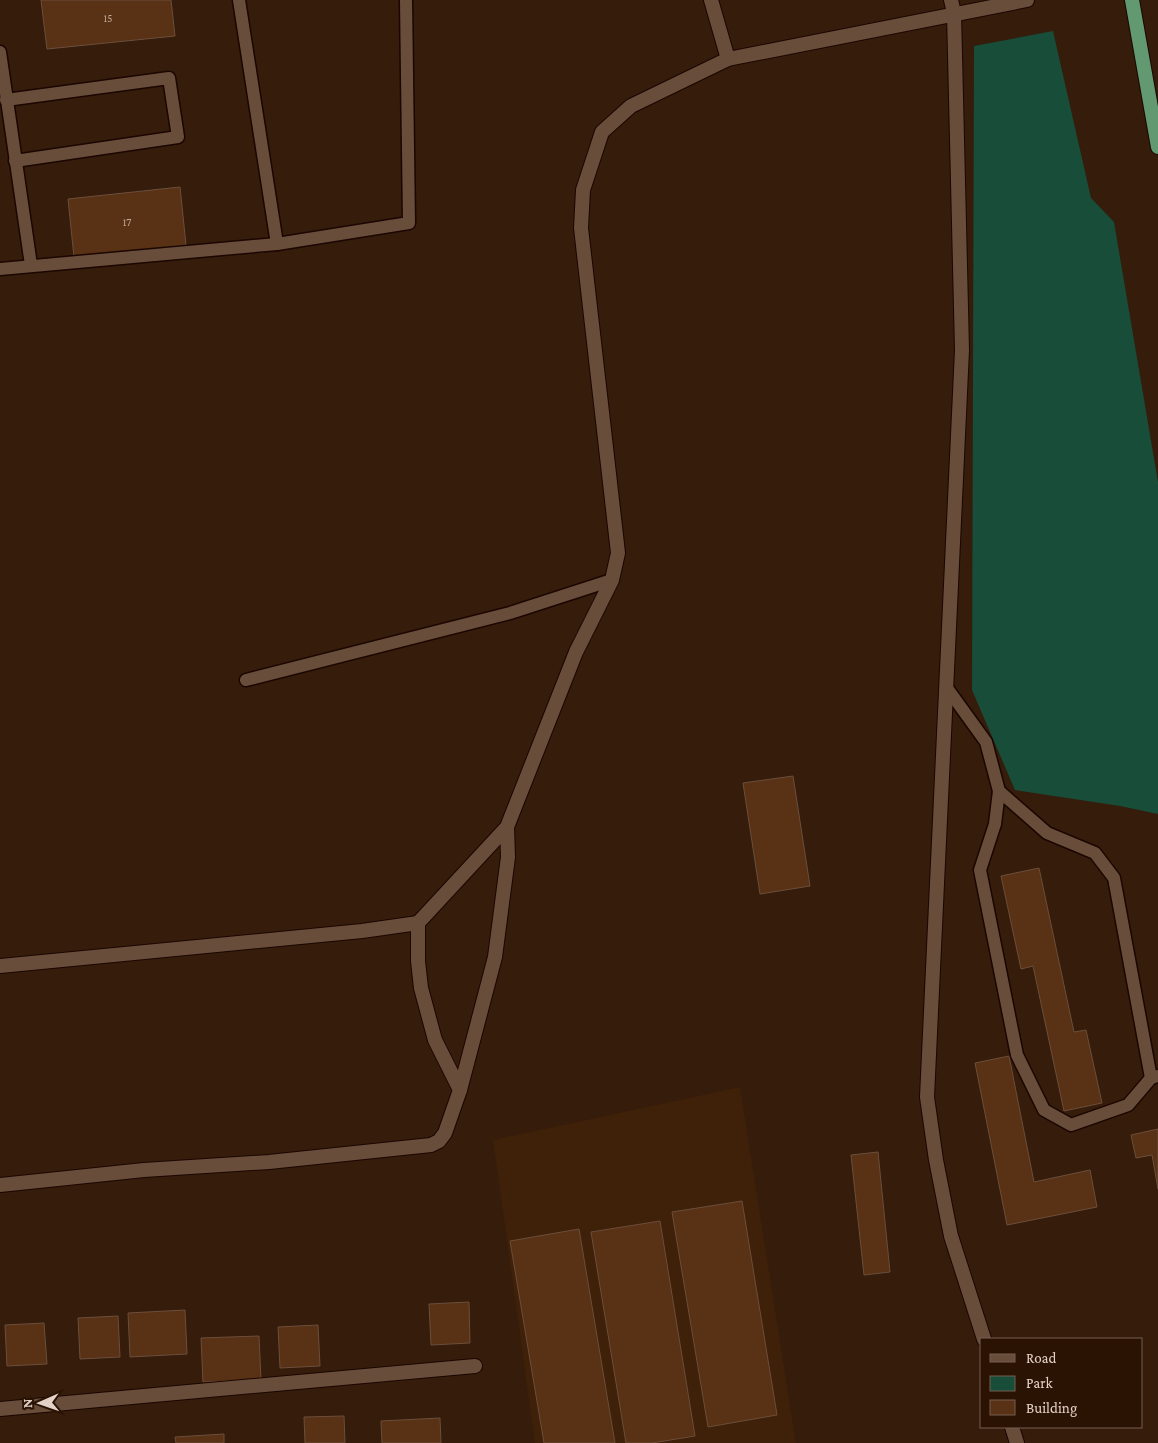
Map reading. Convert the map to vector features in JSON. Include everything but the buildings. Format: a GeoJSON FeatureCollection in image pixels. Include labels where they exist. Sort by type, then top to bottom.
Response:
{"type":"FeatureCollection","features":[{"type":"Feature","properties":{"kind":"highway"},"geometry":{"type":"LineString","coordinates":[[1132,0],[1158,147]]}},
{"type":"Feature","properties":{"kind":"street"},"geometry":{"type":"LineString","coordinates":[[711,0],[728,59]]}},
{"type":"Feature","properties":{"kind":"street"},"geometry":{"type":"LineString","coordinates":[[0,966],[232,942],[362,931],[418,923],[507,827],[576,652],[612,580],[618,553],[581,228],[583,190],[602,132],[631,106],[728,59],[953,7],[1027,0]]}},
{"type":"Feature","properties":{"kind":"street"},"geometry":{"type":"LineString","coordinates":[[953,7],[962,350],[927,1096],[936,1160],[951,1236],[984,1338]]}},
{"type":"Feature","properties":{"kind":"street"},"geometry":{"type":"LineString","coordinates":[[0,1186],[144,1170],[269,1162],[431,1146],[439,1141],[445,1133],[460,1090],[495,957],[508,857],[507,827]]}},
{"type":"Feature","properties":{"kind":"street"},"geometry":{"type":"LineString","coordinates":[[418,923],[418,961],[421,988],[436,1040],[460,1090]]}},
{"type":"Feature","properties":{"kind":"street"},"geometry":{"type":"LineString","coordinates":[[0,1409],[474,1366]]}},
{"type":"Feature","properties":{"kind":"street"},"geometry":{"type":"LineString","coordinates":[[1012,1428],[1017,1443]]}},
{"type":"Feature","properties":{"kind":"lane"},"geometry":{"type":"LineString","coordinates":[[239,0],[277,244]]}},
{"type":"Feature","properties":{"kind":"lane"},"geometry":{"type":"LineString","coordinates":[[0,269],[277,244],[409,223],[406,0]]}},
{"type":"Feature","properties":{"kind":"lane"},"geometry":{"type":"LineString","coordinates":[[0,52],[6,100],[5,135],[15,161],[32,265]]}},
{"type":"Feature","properties":{"kind":"lane"},"geometry":{"type":"LineString","coordinates":[[6,100],[169,78],[178,137],[15,161]]}},
{"type":"Feature","properties":{"kind":"lane"},"geometry":{"type":"LineString","coordinates":[[246,680],[510,613],[612,580]]}},
{"type":"Feature","properties":{"kind":"lane"},"geometry":{"type":"LineString","coordinates":[[947,688],[986,742],[999,791],[995,824],[980,870],[1017,1055],[1044,1110],[1070,1125],[1128,1105],[1155,1077],[1114,878],[1095,853],[1047,833],[999,791]]}},
{"type":"Feature","properties":{"kind":"shaded area"},"geometry":{"type":"Polygon","coordinates":[[[740,1087],[796,1443],[535,1443],[493,1140],[740,1087]]]}},
{"type":"Feature","properties":{"kind":"green space"},"geometry":{"type":"Polygon","coordinates":[[[1053,31],[1091,198],[1114,222],[1158,482],[1158,814],[1120,806],[1015,790],[972,690],[974,46],[1053,31]]]}}]}
